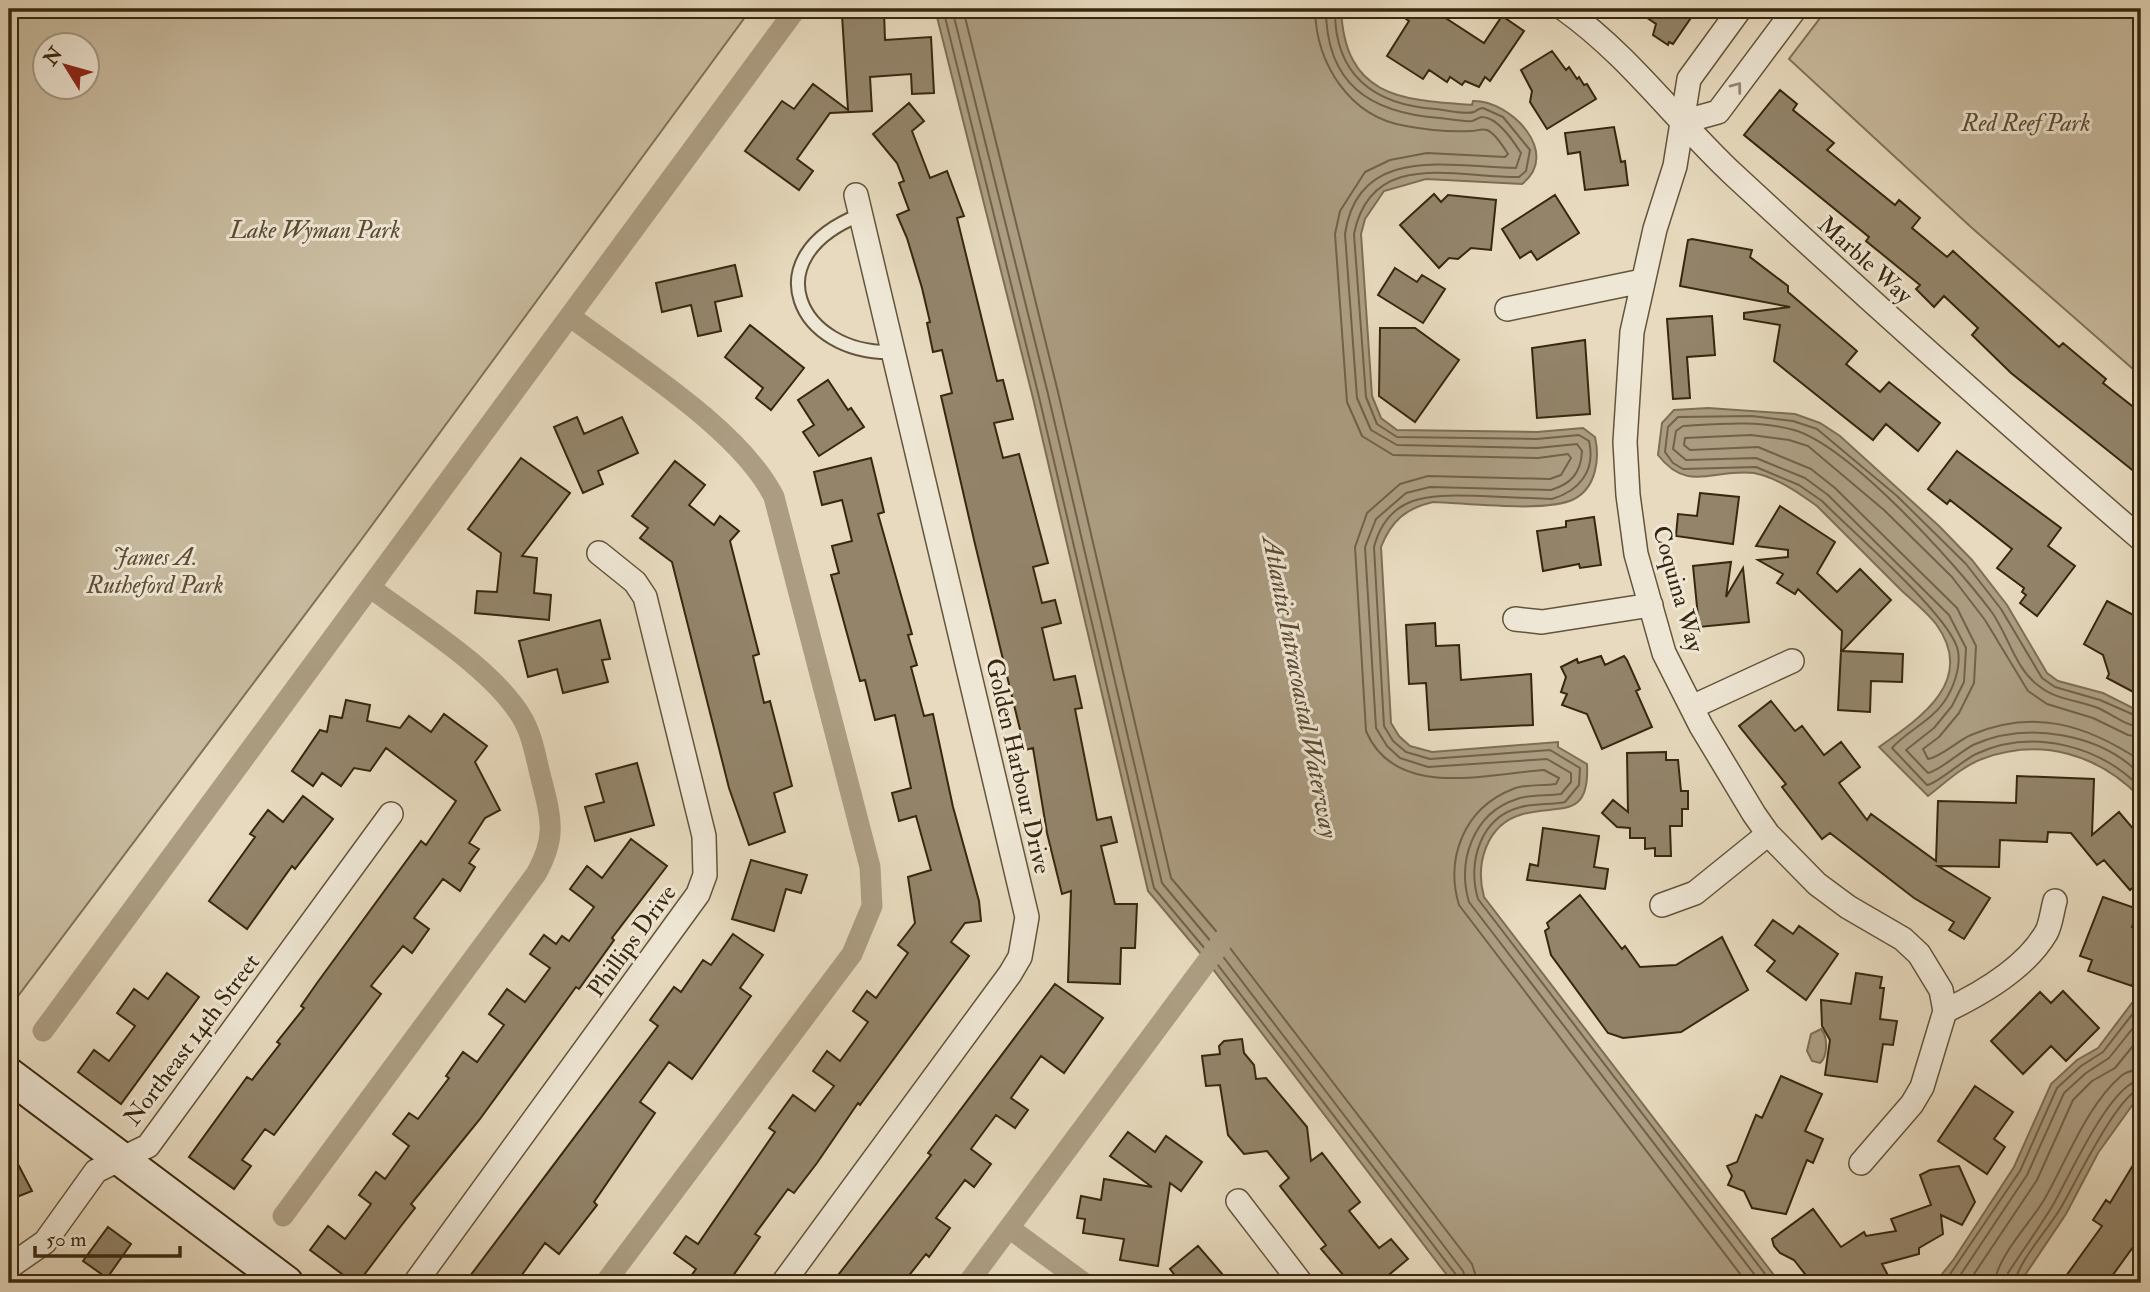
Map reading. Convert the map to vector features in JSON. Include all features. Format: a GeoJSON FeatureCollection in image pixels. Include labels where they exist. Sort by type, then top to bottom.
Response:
{"type":"FeatureCollection","features":[{"type":"Feature","properties":{"kind":"street","name":"Marble Way"},"geometry":{"type":"LineString","coordinates":[[1564,9],[1612,48],[1682,122],[1840,273],[2141,539]]}},
{"type":"Feature","properties":{"kind":"street","name":"Coquina Way"},"geometry":{"type":"LineString","coordinates":[[1740,9],[1689,79],[1675,166],[1642,281],[1629,357],[1625,442],[1628,495],[1636,554],[1664,653],[1731,780],[1769,834],[1817,884],[1848,908],[1903,939],[1919,954],[1941,990],[1945,1011]]}},
{"type":"Feature","properties":{"kind":"street"},"geometry":{"type":"LineString","coordinates":[[1682,122],[1718,112],[1786,12]]}},
{"type":"Feature","properties":{"kind":"street","name":"Golden Harbour Drive"},"geometry":{"type":"LineString","coordinates":[[783,1283],[1010,974],[1020,957],[1026,937],[1027,917],[858,205]]}},
{"type":"Feature","properties":{"kind":"street"},"geometry":{"type":"LineString","coordinates":[[1507,309],[1642,281]]}},
{"type":"Feature","properties":{"kind":"street","name":"Phillips Drive"},"geometry":{"type":"LineString","coordinates":[[415,1283],[698,894],[705,875],[704,836],[645,597],[635,582],[599,553]]}},
{"type":"Feature","properties":{"kind":"street"},"geometry":{"type":"LineString","coordinates":[[1516,619],[1542,622],[1651,605]]}},
{"type":"Feature","properties":{"kind":"street"},"geometry":{"type":"LineString","coordinates":[[1692,707],[1792,661]]}},
{"type":"Feature","properties":{"kind":"street","name":"Northeast 14th Street"},"geometry":{"type":"LineString","coordinates":[[9,1267],[45,1241],[96,1171],[148,1146],[391,814]]}},
{"type":"Feature","properties":{"kind":"street"},"geometry":{"type":"LineString","coordinates":[[1662,905],[1695,893],[1769,834]]}},
{"type":"Feature","properties":{"kind":"street"},"geometry":{"type":"LineString","coordinates":[[1861,1163],[1912,1104],[1922,1087],[1945,1011],[1984,990],[2026,957],[2047,932],[2055,901]]}},
{"type":"Feature","properties":{"kind":"street"},"geometry":{"type":"LineString","coordinates":[[9,1075],[286,1283]]}},
{"type":"Feature","properties":{"kind":"street"},"geometry":{"type":"LineString","coordinates":[[1238,1200],[1301,1283]]}},
{"type":"Feature","properties":{"kind":"lane"},"geometry":{"type":"LineString","coordinates":[[858,205],[820,235],[803,256],[797,273],[798,294],[814,322],[836,338],[873,353],[893,352]]}},
{"type":"Feature","properties":{"kind":"green space","name":"Lake Wyman Park"},"geometry":{"type":"Polygon","coordinates":[[[9,9],[751,9],[361,540],[9,1008],[9,9]]]}},
{"type":"Feature","properties":{"kind":"green space","name":"Red Reef Park"},"geometry":{"type":"Polygon","coordinates":[[[1827,9],[2125,9],[2141,24],[2141,376],[1972,228],[1789,59],[1827,9]]]}},
{"type":"Feature","properties":{"kind":"water","name":"Atlantic Intracoastal Waterway"},"geometry":{"type":"Polygon","coordinates":[[[935,9],[1341,9],[1345,38],[1353,60],[1365,77],[1381,88],[1400,96],[1422,100],[1472,105],[1473,101],[1487,103],[1502,109],[1526,130],[1534,144],[1536,158],[1533,171],[1522,184],[1426,179],[1384,191],[1365,219],[1361,234],[1372,396],[1381,418],[1397,430],[1537,432],[1583,428],[1595,437],[1595,472],[1581,494],[1562,503],[1527,506],[1433,502],[1407,512],[1395,523],[1381,547],[1391,723],[1399,736],[1410,746],[1432,752],[1558,742],[1558,747],[1587,764],[1587,782],[1578,802],[1570,807],[1536,811],[1510,819],[1492,836],[1486,847],[1481,872],[1484,897],[1780,1283],[1453,1283],[1206,960],[1148,891],[1033,398],[935,9]]]}},
{"type":"Feature","properties":{"kind":"water"},"geometry":{"type":"Polygon","coordinates":[[[1708,408],[1795,414],[1820,423],[1840,436],[1939,526],[1972,560],[2007,605],[2047,673],[2058,681],[2103,693],[2141,712],[2141,798],[2106,770],[2068,754],[2047,750],[2004,753],[1974,762],[1928,796],[1879,747],[1926,710],[1939,696],[1947,680],[1950,663],[1947,644],[1936,624],[1817,506],[1787,486],[1754,473],[1691,477],[1669,467],[1658,455],[1662,423],[1674,410],[1708,408]]]}},
{"type":"Feature","properties":{"kind":"water"},"geometry":{"type":"Polygon","coordinates":[[[2141,991],[2141,1093],[2098,1153],[2066,1214],[2021,1281],[1935,1283],[1954,1259],[2014,1167],[2051,1084],[2077,1060],[2098,1048],[2141,991]]]}},
{"type":"Feature","properties":{"kind":"water"},"geometry":{"type":"Polygon","coordinates":[[[1821,1029],[1826,1046],[1825,1056],[1820,1063],[1812,1061],[1807,1051],[1811,1034],[1821,1029]]]}},
{"type":"Feature","properties":{"kind":"building"},"geometry":{"type":"Polygon","coordinates":[[[1392,9],[1445,9],[1441,15],[1484,43],[1502,16],[1524,31],[1490,81],[1485,77],[1479,87],[1465,81],[1462,85],[1450,77],[1447,82],[1429,70],[1423,79],[1387,56],[1409,21],[1392,9]]]}},
{"type":"Feature","properties":{"kind":"building"},"geometry":{"type":"Polygon","coordinates":[[[1634,9],[1697,9],[1673,44],[1669,42],[1668,45],[1653,35],[1656,24],[1634,9]]]}},
{"type":"Feature","properties":{"kind":"building"},"geometry":{"type":"Polygon","coordinates":[[[884,12],[885,40],[931,37],[934,93],[912,94],[911,74],[870,77],[872,111],[830,113],[797,159],[813,171],[799,190],[745,151],[782,101],[794,109],[813,84],[848,110],[842,15],[884,12]]]}},
{"type":"Feature","properties":{"kind":"building"},"geometry":{"type":"Polygon","coordinates":[[[1552,51],[1566,70],[1569,67],[1577,79],[1579,77],[1584,85],[1587,84],[1596,99],[1547,129],[1530,102],[1532,91],[1521,70],[1552,51]]]}},
{"type":"Feature","properties":{"kind":"building"},"geometry":{"type":"Polygon","coordinates":[[[1780,90],[1797,104],[1793,110],[1834,143],[1827,150],[1895,205],[1899,200],[1920,218],[1912,228],[1947,257],[1953,251],[2059,347],[2063,343],[2106,379],[2103,383],[2141,413],[2141,477],[2011,373],[1972,335],[1978,328],[1944,296],[1934,307],[1916,289],[1920,285],[1866,241],[1869,237],[1744,135],[1780,90]]]}},
{"type":"Feature","properties":{"kind":"building"},"geometry":{"type":"Polygon","coordinates":[[[909,103],[924,121],[912,131],[930,178],[947,171],[964,216],[957,218],[997,381],[1003,380],[1013,419],[994,423],[1003,458],[1019,454],[1048,563],[1033,567],[1042,603],[1055,600],[1061,623],[1042,628],[1054,680],[1075,676],[1082,708],[1075,709],[1097,820],[1111,817],[1117,842],[1101,846],[1115,904],[1137,904],[1135,948],[1121,948],[1120,984],[1068,982],[1071,891],[1062,894],[1047,833],[1033,748],[1025,750],[975,544],[941,396],[952,393],[942,350],[933,352],[927,323],[930,322],[922,288],[897,215],[909,210],[899,183],[904,181],[897,163],[873,134],[909,103]]]}},
{"type":"Feature","properties":{"kind":"building"},"geometry":{"type":"Polygon","coordinates":[[[1614,127],[1621,162],[1625,161],[1628,185],[1585,190],[1580,152],[1568,154],[1565,133],[1614,127]]]}},
{"type":"Feature","properties":{"kind":"building"},"geometry":{"type":"Polygon","coordinates":[[[1434,194],[1441,202],[1448,195],[1496,200],[1491,250],[1471,248],[1458,259],[1449,258],[1439,268],[1400,225],[1434,194]]]}},
{"type":"Feature","properties":{"kind":"building"},"geometry":{"type":"Polygon","coordinates":[[[1555,195],[1579,233],[1537,260],[1531,251],[1520,258],[1502,229],[1555,195]]]}},
{"type":"Feature","properties":{"kind":"building"},"geometry":{"type":"Polygon","coordinates":[[[1688,240],[1752,250],[1750,257],[1788,286],[1788,292],[1857,351],[1846,364],[1880,392],[1889,382],[1940,423],[1918,451],[1886,424],[1873,440],[1774,361],[1780,325],[1744,319],[1744,313],[1790,307],[1680,286],[1688,240]]]}},
{"type":"Feature","properties":{"kind":"building"},"geometry":{"type":"Polygon","coordinates":[[[735,265],[742,296],[715,302],[721,331],[698,336],[691,305],[662,312],[656,283],[735,265]]]}},
{"type":"Feature","properties":{"kind":"building"},"geometry":{"type":"Polygon","coordinates":[[[1395,268],[1417,282],[1422,275],[1445,289],[1423,323],[1378,295],[1395,268]]]}},
{"type":"Feature","properties":{"kind":"building"},"geometry":{"type":"Polygon","coordinates":[[[1712,316],[1715,355],[1687,357],[1690,398],[1673,399],[1667,319],[1712,316]]]}},
{"type":"Feature","properties":{"kind":"building"},"geometry":{"type":"Polygon","coordinates":[[[750,325],[804,368],[771,410],[756,398],[763,388],[725,357],[750,325]]]}},
{"type":"Feature","properties":{"kind":"building"},"geometry":{"type":"Polygon","coordinates":[[[1380,328],[1415,328],[1459,360],[1415,422],[1379,396],[1380,328]]]}},
{"type":"Feature","properties":{"kind":"building"},"geometry":{"type":"Polygon","coordinates":[[[1585,340],[1590,414],[1537,418],[1532,348],[1585,340]]]}},
{"type":"Feature","properties":{"kind":"building"},"geometry":{"type":"Polygon","coordinates":[[[828,380],[848,410],[851,408],[864,427],[819,456],[803,432],[814,425],[798,400],[828,380]]]}},
{"type":"Feature","properties":{"kind":"building"},"geometry":{"type":"Polygon","coordinates":[[[577,417],[584,434],[622,417],[638,453],[598,471],[603,484],[583,493],[554,427],[577,417]]]}},
{"type":"Feature","properties":{"kind":"building"},"geometry":{"type":"Polygon","coordinates":[[[1957,451],[2061,528],[2048,546],[2075,566],[2037,616],[2020,603],[2026,595],[2022,592],[2024,588],[1997,568],[2012,549],[1950,500],[1947,504],[1928,489],[1957,451]]]}},
{"type":"Feature","properties":{"kind":"building"},"geometry":{"type":"Polygon","coordinates":[[[521,458],[570,493],[522,556],[537,558],[534,593],[551,595],[549,620],[475,613],[477,591],[497,592],[501,553],[468,529],[521,458]]]}},
{"type":"Feature","properties":{"kind":"building"},"geometry":{"type":"Polygon","coordinates":[[[871,458],[884,512],[878,514],[912,634],[908,635],[917,665],[911,667],[924,716],[933,714],[953,807],[979,901],[981,921],[965,923],[951,942],[969,956],[794,1193],[788,1189],[755,1234],[760,1237],[728,1283],[686,1283],[696,1269],[674,1253],[686,1236],[698,1244],[775,1132],[769,1128],[793,1095],[815,1111],[834,1086],[813,1071],[827,1051],[840,1061],[868,1022],[853,1011],[867,991],[876,998],[908,953],[898,945],[915,923],[908,877],[931,870],[916,816],[899,821],[892,793],[911,788],[895,715],[875,720],[865,680],[860,681],[831,575],[839,573],[832,546],[852,541],[842,500],[822,505],[814,472],[871,458]]]}},
{"type":"Feature","properties":{"kind":"building"},"geometry":{"type":"Polygon","coordinates":[[[675,461],[705,485],[689,505],[714,525],[720,516],[739,531],[730,541],[759,654],[753,656],[764,703],[770,701],[792,786],[774,793],[785,832],[749,845],[729,788],[672,562],[640,538],[648,528],[632,516],[675,461]]]}},
{"type":"Feature","properties":{"kind":"building"},"geometry":{"type":"Polygon","coordinates":[[[1700,493],[1739,497],[1733,544],[1676,536],[1678,514],[1697,516],[1700,493]]]}},
{"type":"Feature","properties":{"kind":"building"},"geometry":{"type":"Polygon","coordinates":[[[1780,506],[1835,542],[1817,573],[1837,592],[1860,569],[1891,600],[1842,651],[1903,654],[1902,682],[1871,681],[1870,712],[1838,710],[1842,631],[1798,589],[1795,594],[1777,583],[1783,574],[1758,560],[1788,557],[1788,550],[1756,546],[1780,506]]]}},
{"type":"Feature","properties":{"kind":"building"},"geometry":{"type":"Polygon","coordinates":[[[1594,517],[1601,565],[1580,568],[1579,564],[1543,571],[1537,531],[1566,527],[1566,521],[1594,517]]]}},
{"type":"Feature","properties":{"kind":"building"},"geometry":{"type":"Polygon","coordinates":[[[1731,562],[1726,597],[1743,568],[1749,622],[1699,627],[1693,566],[1731,562]]]}},
{"type":"Feature","properties":{"kind":"building"},"geometry":{"type":"Polygon","coordinates":[[[2107,601],[2141,619],[2141,696],[2107,678],[2109,674],[2103,655],[2084,644],[2107,601]]]}},
{"type":"Feature","properties":{"kind":"building"},"geometry":{"type":"Polygon","coordinates":[[[600,620],[610,659],[602,660],[608,682],[563,693],[557,669],[528,677],[519,641],[600,620]]]}},
{"type":"Feature","properties":{"kind":"building"},"geometry":{"type":"Polygon","coordinates":[[[1435,623],[1436,646],[1459,645],[1461,680],[1531,674],[1533,725],[1429,730],[1426,683],[1409,684],[1406,625],[1435,623]]]}},
{"type":"Feature","properties":{"kind":"building"},"geometry":{"type":"Polygon","coordinates":[[[1601,656],[1605,665],[1624,656],[1627,660],[1640,689],[1636,691],[1652,727],[1602,749],[1587,714],[1562,705],[1567,694],[1561,692],[1566,677],[1561,667],[1577,659],[1578,663],[1601,656]]]}},
{"type":"Feature","properties":{"kind":"building"},"geometry":{"type":"Polygon","coordinates":[[[346,700],[370,705],[367,721],[400,728],[409,716],[431,732],[444,714],[487,746],[475,762],[500,810],[485,818],[469,843],[479,849],[469,863],[475,867],[460,891],[443,879],[414,918],[429,929],[412,953],[403,946],[371,986],[381,994],[274,1135],[265,1129],[242,1160],[251,1166],[234,1189],[189,1157],[247,1077],[252,1080],[280,1044],[277,1042],[304,1008],[301,1006],[317,983],[421,841],[426,845],[456,801],[386,748],[370,771],[354,768],[341,786],[322,773],[313,786],[292,771],[320,730],[327,732],[330,716],[342,718],[346,700]]]}},
{"type":"Feature","properties":{"kind":"building"},"geometry":{"type":"Polygon","coordinates":[[[1771,701],[1795,731],[1802,726],[1824,755],[1841,742],[1860,767],[1839,783],[1867,820],[1871,814],[1936,861],[1938,801],[2016,803],[2017,776],[2094,779],[2092,835],[2119,812],[2141,838],[2141,881],[2130,890],[2104,860],[2097,865],[2071,833],[2048,832],[2047,842],[2000,840],[1999,867],[1938,866],[1990,898],[1964,939],[1949,930],[1954,922],[1914,898],[1830,833],[1822,839],[1782,787],[1786,784],[1739,726],[1771,701]]]}},
{"type":"Feature","properties":{"kind":"building"},"geometry":{"type":"Polygon","coordinates":[[[1666,752],[1666,760],[1678,760],[1681,791],[1688,791],[1688,809],[1682,809],[1682,826],[1670,826],[1671,856],[1655,856],[1655,848],[1645,849],[1645,838],[1630,838],[1630,828],[1617,827],[1602,813],[1613,800],[1628,812],[1627,753],[1666,752]]]}},
{"type":"Feature","properties":{"kind":"building"},"geometry":{"type":"Polygon","coordinates":[[[637,763],[654,825],[595,841],[585,807],[604,802],[596,774],[637,763]]]}},
{"type":"Feature","properties":{"kind":"building"},"geometry":{"type":"Polygon","coordinates":[[[303,796],[333,819],[295,869],[292,866],[247,929],[209,901],[255,837],[250,834],[268,810],[283,822],[303,796]]]}},
{"type":"Feature","properties":{"kind":"building"},"geometry":{"type":"Polygon","coordinates":[[[1543,828],[1599,836],[1594,867],[1608,869],[1605,889],[1527,880],[1530,864],[1538,866],[1543,828]]]}},
{"type":"Feature","properties":{"kind":"building"},"geometry":{"type":"Polygon","coordinates":[[[631,839],[667,866],[612,938],[614,940],[579,989],[576,987],[480,1119],[411,1204],[415,1208],[358,1283],[354,1283],[310,1250],[328,1226],[345,1239],[371,1204],[359,1195],[376,1172],[385,1179],[409,1146],[393,1134],[409,1113],[418,1119],[449,1078],[446,1076],[463,1052],[477,1062],[504,1025],[489,1014],[507,989],[525,1002],[550,968],[530,954],[544,935],[556,944],[562,936],[569,941],[594,907],[570,889],[587,866],[602,878],[631,839]]]}},
{"type":"Feature","properties":{"kind":"building"},"geometry":{"type":"Polygon","coordinates":[[[751,860],[807,875],[801,893],[786,889],[774,931],[732,919],[751,860]]]}},
{"type":"Feature","properties":{"kind":"building"},"geometry":{"type":"Polygon","coordinates":[[[1580,895],[1622,949],[1625,946],[1640,967],[1676,965],[1722,937],[1748,990],[1681,1032],[1623,1038],[1608,1033],[1551,955],[1545,931],[1549,928],[1547,923],[1580,895]]]}},
{"type":"Feature","properties":{"kind":"building"},"geometry":{"type":"Polygon","coordinates":[[[2103,897],[2138,909],[2132,927],[2139,930],[2134,945],[2141,947],[2141,958],[2132,986],[2088,971],[2092,960],[2080,956],[2103,897]]]}},
{"type":"Feature","properties":{"kind":"building"},"geometry":{"type":"Polygon","coordinates":[[[1773,920],[1793,934],[1799,926],[1838,954],[1806,1000],[1767,971],[1775,961],[1755,945],[1773,920]]]}},
{"type":"Feature","properties":{"kind":"building"},"geometry":{"type":"Polygon","coordinates":[[[733,934],[763,955],[740,988],[751,996],[692,1079],[669,1062],[640,1102],[655,1113],[594,1202],[597,1205],[559,1254],[545,1243],[516,1283],[481,1283],[470,1276],[658,1026],[650,1020],[674,987],[681,992],[703,960],[711,965],[733,934]]]}},
{"type":"Feature","properties":{"kind":"building"},"geometry":{"type":"Polygon","coordinates":[[[167,973],[199,997],[121,1104],[78,1072],[94,1050],[109,1061],[135,1026],[117,1013],[134,989],[148,999],[167,973]]]}},
{"type":"Feature","properties":{"kind":"building"},"geometry":{"type":"Polygon","coordinates":[[[1856,973],[1882,977],[1880,988],[1884,988],[1880,1019],[1897,1021],[1893,1045],[1883,1044],[1877,1082],[1825,1075],[1830,1040],[1822,1026],[1821,1000],[1851,1004],[1856,973]]]}},
{"type":"Feature","properties":{"kind":"building"},"geometry":{"type":"Polygon","coordinates":[[[1055,984],[1103,1018],[1064,1073],[1041,1056],[1011,1098],[1028,1110],[1015,1128],[996,1115],[971,1149],[991,1164],[974,1187],[965,1180],[936,1218],[950,1228],[929,1257],[926,1254],[903,1283],[832,1283],[931,1155],[928,1153],[1055,984]]]}},
{"type":"Feature","properties":{"kind":"building"},"geometry":{"type":"Polygon","coordinates":[[[2063,991],[2099,1028],[2066,1061],[2051,1046],[2023,1074],[1991,1041],[2040,992],[2051,1003],[2063,991]]]}},
{"type":"Feature","properties":{"kind":"building"},"geometry":{"type":"Polygon","coordinates":[[[1242,1039],[1244,1053],[1254,1065],[1256,1079],[1266,1078],[1307,1127],[1311,1161],[1322,1153],[1360,1202],[1349,1211],[1379,1248],[1391,1239],[1408,1259],[1379,1283],[1350,1283],[1321,1249],[1326,1245],[1280,1186],[1289,1178],[1267,1151],[1244,1154],[1228,1135],[1220,1085],[1206,1086],[1202,1056],[1220,1054],[1219,1046],[1224,1041],[1242,1039]]]}},
{"type":"Feature","properties":{"kind":"building"},"geometry":{"type":"Polygon","coordinates":[[[1781,1076],[1822,1094],[1805,1131],[1823,1139],[1813,1163],[1807,1160],[1786,1214],[1752,1208],[1744,1191],[1728,1185],[1732,1176],[1727,1166],[1737,1162],[1756,1115],[1762,1118],[1781,1076]]]}},
{"type":"Feature","properties":{"kind":"building"},"geometry":{"type":"Polygon","coordinates":[[[1975,1086],[2013,1112],[1994,1139],[2005,1147],[1987,1174],[1938,1141],[1975,1086]]]}},
{"type":"Feature","properties":{"kind":"building"},"geometry":{"type":"Polygon","coordinates":[[[1128,1132],[1155,1152],[1166,1136],[1202,1162],[1181,1191],[1170,1183],[1158,1266],[1120,1260],[1124,1239],[1083,1233],[1085,1219],[1077,1218],[1081,1196],[1101,1200],[1104,1179],[1152,1187],[1110,1156],[1128,1132]]]}},
{"type":"Feature","properties":{"kind":"building"},"geometry":{"type":"Polygon","coordinates":[[[9,1147],[32,1191],[9,1200],[9,1147]]]}},
{"type":"Feature","properties":{"kind":"building"},"geometry":{"type":"Polygon","coordinates":[[[2141,1152],[2141,1236],[2107,1283],[2061,1283],[2102,1226],[2093,1220],[2106,1200],[2110,1203],[2141,1152]]]}},
{"type":"Feature","properties":{"kind":"building"},"geometry":{"type":"Polygon","coordinates":[[[1959,1166],[1975,1202],[1962,1225],[1941,1215],[1943,1234],[1919,1248],[1919,1254],[1882,1264],[1892,1283],[1812,1283],[1794,1260],[1780,1253],[1774,1246],[1772,1239],[1813,1209],[1841,1247],[1864,1232],[1866,1236],[1896,1231],[1891,1219],[1931,1205],[1920,1175],[1930,1170],[1959,1166]]]}},
{"type":"Feature","properties":{"kind":"building"},"geometry":{"type":"Polygon","coordinates":[[[108,1227],[131,1244],[107,1278],[83,1261],[108,1227]]]}},
{"type":"Feature","properties":{"kind":"building"},"geometry":{"type":"Polygon","coordinates":[[[1198,1246],[1230,1283],[1181,1283],[1170,1269],[1198,1246]]]}},
{"type":"Feature","properties":{"kind":"waterway"},"geometry":{"type":"LineString","coordinates":[[43,1031],[796,9]]}},
{"type":"Feature","properties":{"kind":"waterway"},"geometry":{"type":"LineString","coordinates":[[571,317],[683,399],[711,423],[737,447],[774,497],[870,867],[872,906],[852,954],[605,1283]]}},
{"type":"Feature","properties":{"kind":"waterway"},"geometry":{"type":"LineString","coordinates":[[283,1216],[536,874],[549,840],[550,819],[545,795],[531,739],[521,716],[508,698],[472,663],[371,588]]}},
{"type":"Feature","properties":{"kind":"waterway"},"geometry":{"type":"LineString","coordinates":[[968,1283],[1223,940]]}},
{"type":"Feature","properties":{"kind":"waterway"},"geometry":{"type":"LineString","coordinates":[[1009,1228],[1084,1283]]}},
{"type":"Feature","properties":{"kind":"park label","name":"James A. Rutheford Park"},"geometry":{"type":"Point","coordinates":[155,571]}}]}
